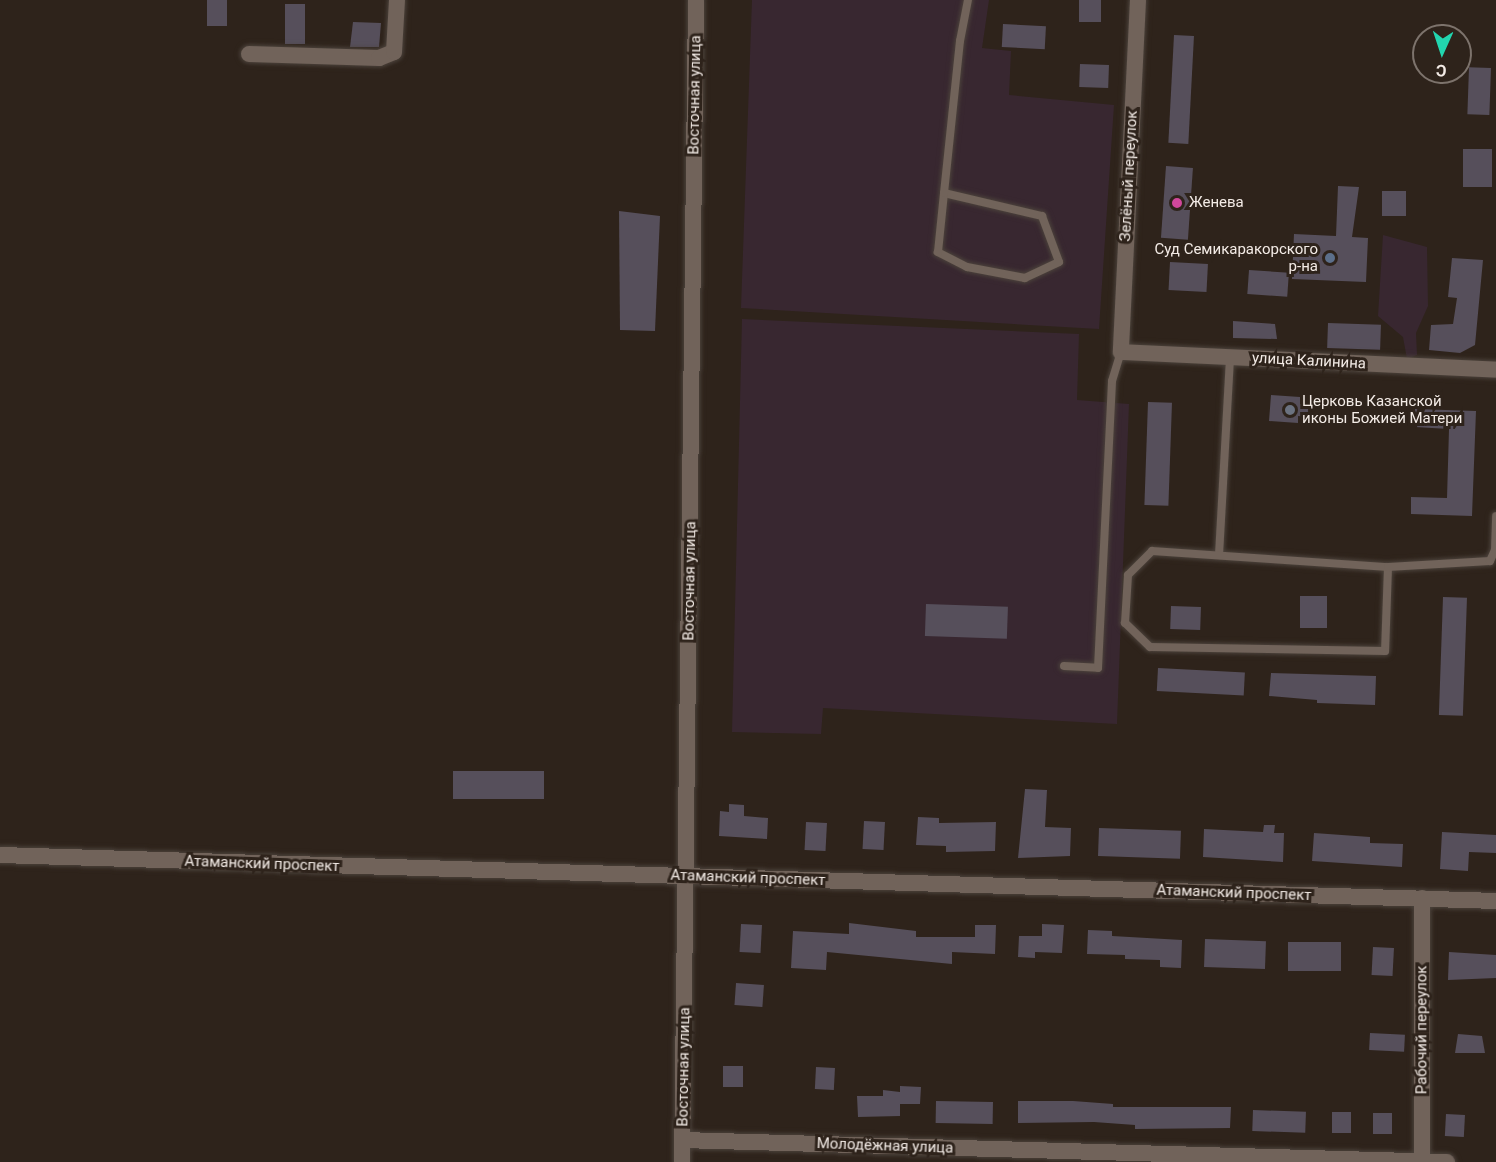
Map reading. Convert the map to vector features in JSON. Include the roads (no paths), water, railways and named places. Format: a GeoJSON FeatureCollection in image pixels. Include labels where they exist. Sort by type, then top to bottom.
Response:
{"type":"FeatureCollection","features":[{"type":"Feature","properties":{"kind":"street"},"geometry":{"type":"LineString","coordinates":[[249,54],[379,58],[394,52],[398,0]]}},
{"type":"Feature","properties":{"kind":"street","name":"Восточная улица"},"geometry":{"type":"LineString","coordinates":[[682,1162],[696,0]]}},
{"type":"Feature","properties":{"kind":"street","name":"Зелёный переулок"},"geometry":{"type":"LineString","coordinates":[[1121,352],[1138,0]]}},
{"type":"Feature","properties":{"kind":"street","name":"улица Калинина"},"geometry":{"type":"LineString","coordinates":[[1121,352],[1496,370]]}},
{"type":"Feature","properties":{"kind":"street","name":"Атаманский проспект"},"geometry":{"type":"LineString","coordinates":[[0,855],[1496,900]]}},
{"type":"Feature","properties":{"kind":"street","name":"Рабочий переулок"},"geometry":{"type":"LineString","coordinates":[[1422,898],[1422,1162]]}},
{"type":"Feature","properties":{"kind":"street","name":"Молодёжная улица"},"geometry":{"type":"LineString","coordinates":[[682,1140],[1447,1162]]}},
{"type":"Feature","properties":{"kind":"lane"},"geometry":{"type":"LineString","coordinates":[[944,193],[1042,216],[1059,262],[1025,278],[968,267],[938,252],[944,193],[968,0]]}},
{"type":"Feature","properties":{"kind":"lane"},"geometry":{"type":"LineString","coordinates":[[1064,666],[1098,668],[1112,381],[1121,352]]}},
{"type":"Feature","properties":{"kind":"lane"},"geometry":{"type":"LineString","coordinates":[[1219,555],[1230,357]]}},
{"type":"Feature","properties":{"kind":"lane"},"geometry":{"type":"LineString","coordinates":[[1388,567],[1385,651],[1150,647],[1125,623],[1128,575],[1152,551],[1388,567],[1490,561],[1495,551],[1496,516]]}},
{"type":"Feature","properties":{"kind":"place","name":"Женева"},"geometry":{"type":"Point","coordinates":[1177,203]}},
{"type":"Feature","properties":{"kind":"place","name":"Суд Семикаракорского р-на"},"geometry":{"type":"Point","coordinates":[1330,258]}},
{"type":"Feature","properties":{"kind":"place","name":"Церковь Казанской иконы Божией Матери"},"geometry":{"type":"Point","coordinates":[1290,410]}}]}
